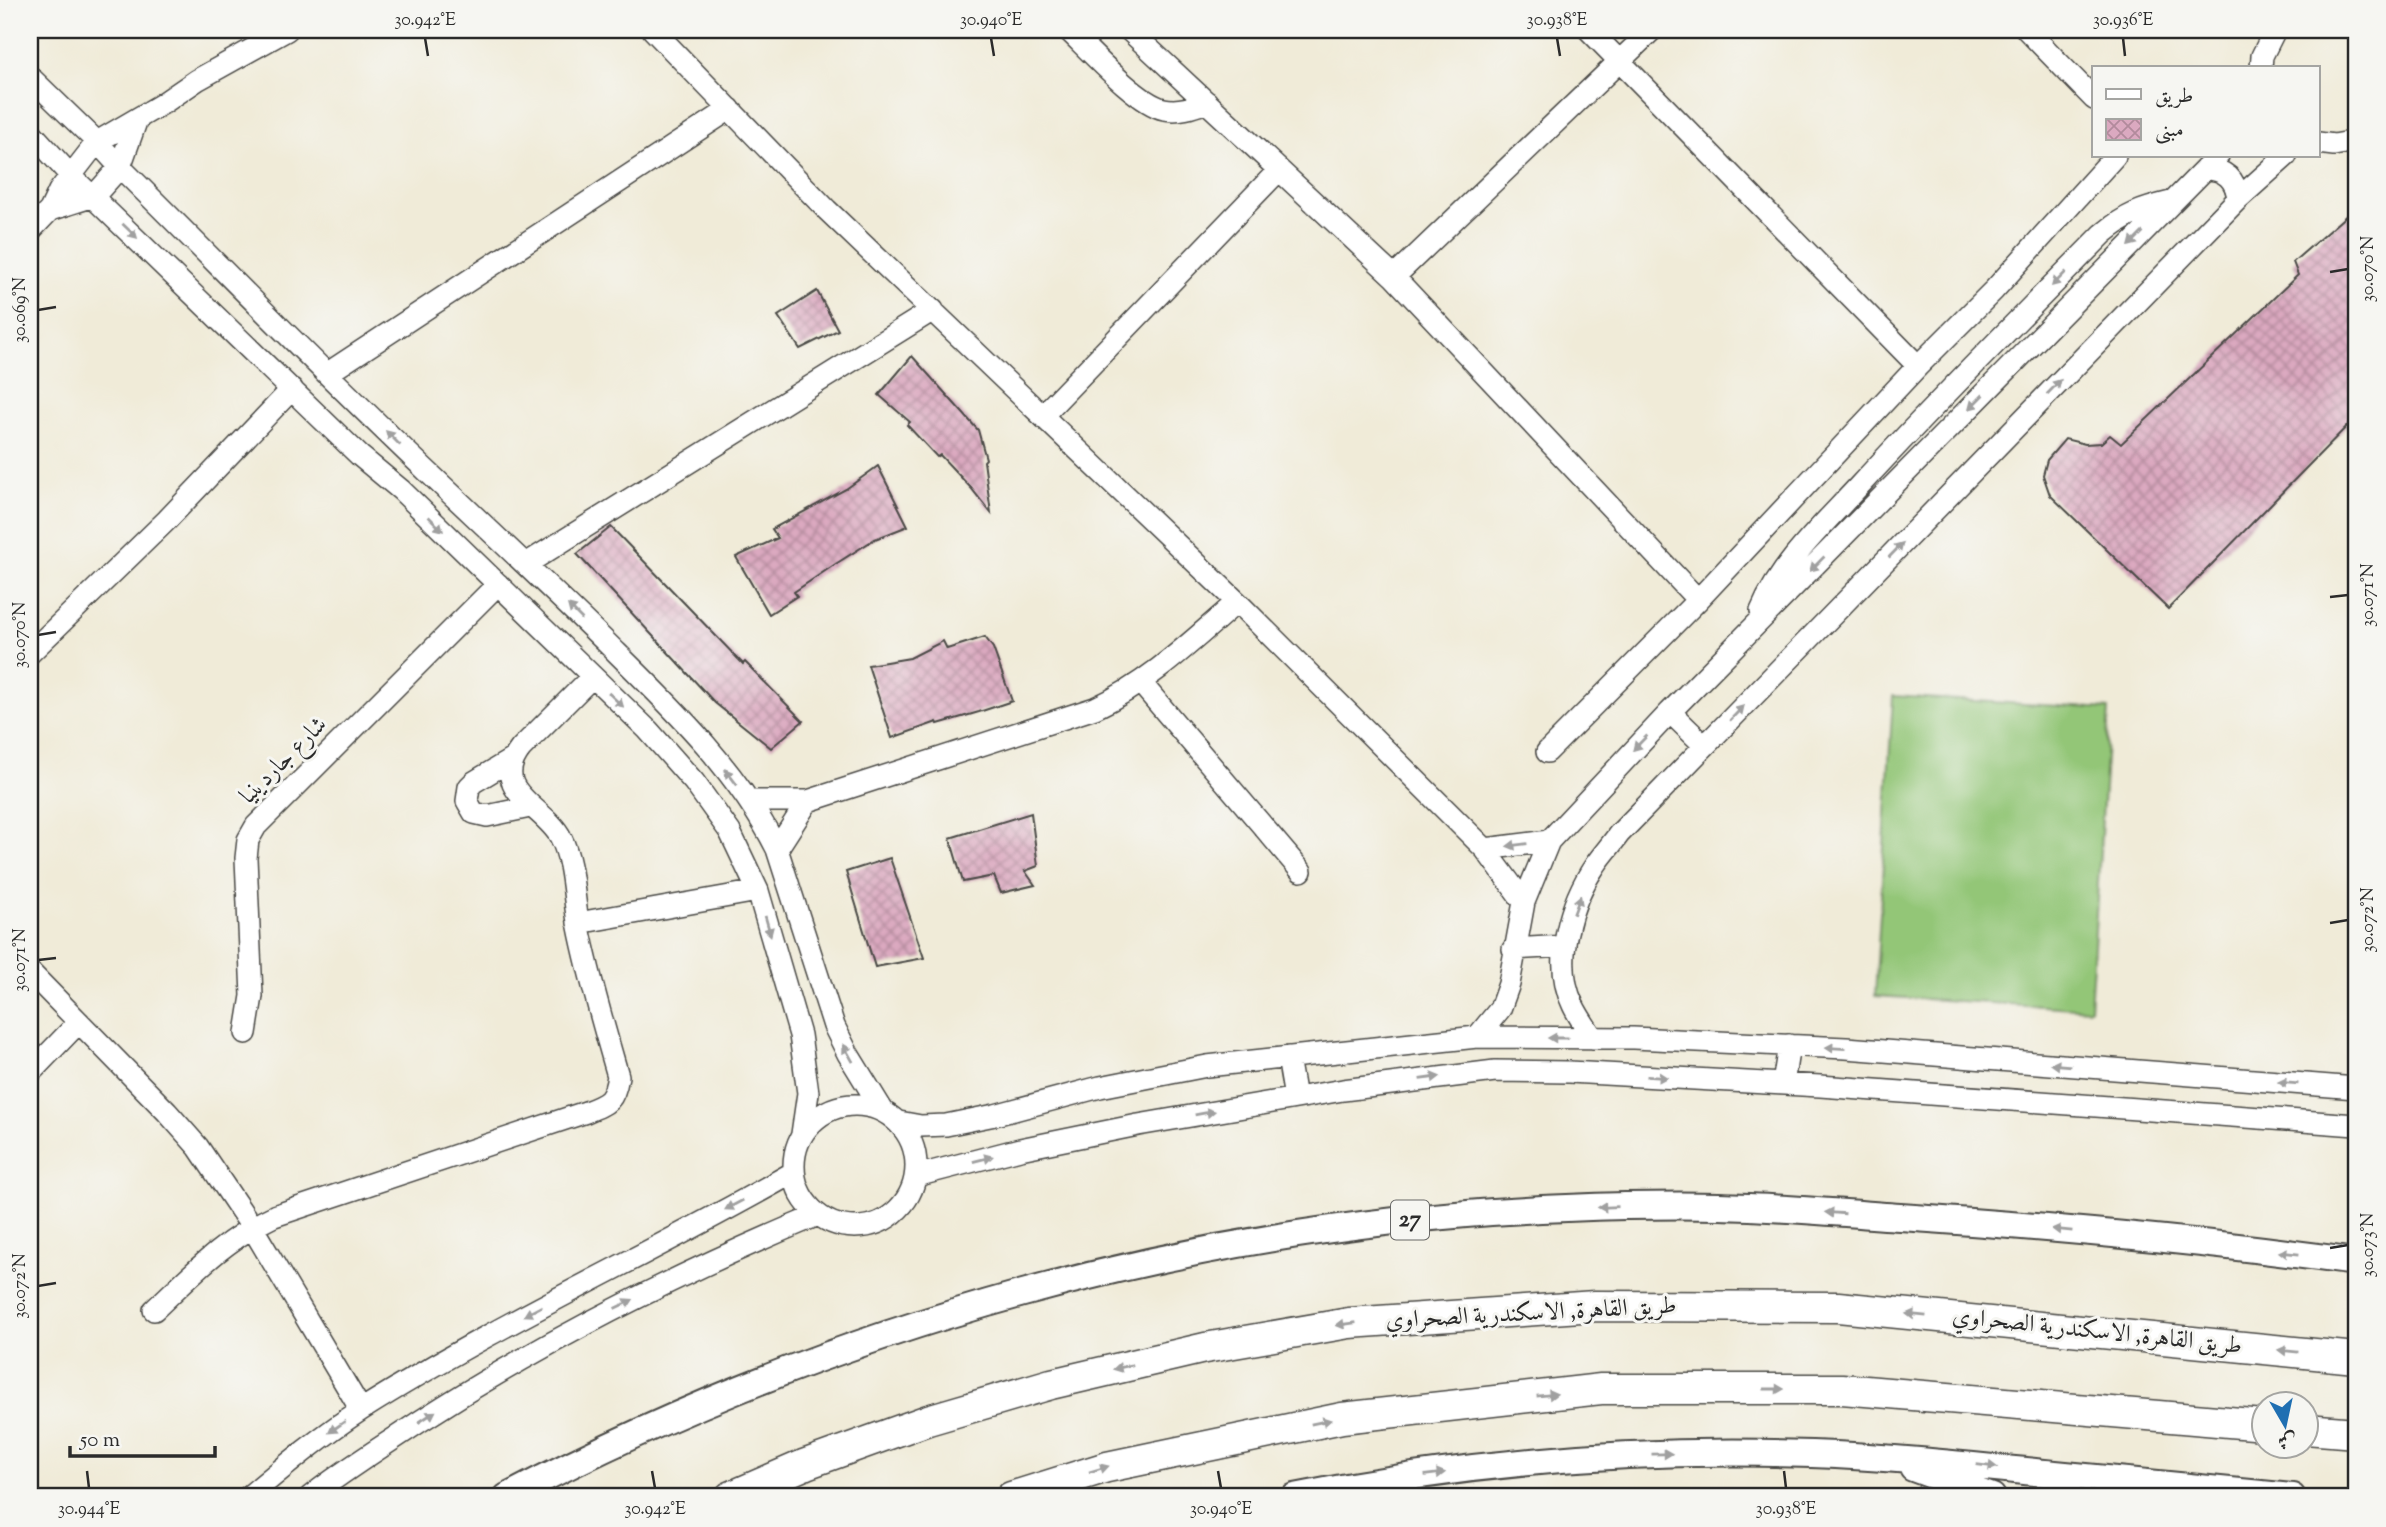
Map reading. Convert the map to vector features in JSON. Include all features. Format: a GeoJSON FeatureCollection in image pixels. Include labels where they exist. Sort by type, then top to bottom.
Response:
{"type":"FeatureCollection","features":[{"type":"Feature","properties":{"kind":"highway","name":"طريق القاهرة, الاسكندرية الصحراوي"},"geometry":{"type":"LineString","coordinates":[[730,1497],[806,1464],[928,1420],[1051,1384],[1205,1348],[1349,1323],[1595,1306],[1838,1307],[2356,1358]]}},
{"type":"Feature","properties":{"kind":"highway"},"geometry":{"type":"LineString","coordinates":[[1010,1497],[1107,1466],[1342,1418],[1601,1389],[1842,1389],[2250,1424]]}},
{"type":"Feature","properties":{"kind":"highway"},"geometry":{"type":"LineString","coordinates":[[2320,1430],[2356,1433]]}},
{"type":"Feature","properties":{"kind":"main road","name":"27"},"geometry":{"type":"LineString","coordinates":[[507,1497],[617,1442],[693,1409],[783,1372],[923,1323],[1066,1282],[1158,1261],[1264,1240],[1398,1221],[1560,1208],[1723,1206],[2001,1224],[2356,1262]]}},
{"type":"Feature","properties":{"kind":"main road"},"geometry":{"type":"LineString","coordinates":[[1295,1497],[1410,1477],[1570,1459],[1730,1452],[1881,1457],[2292,1497]]}},
{"type":"Feature","properties":{"kind":"main road"},"geometry":{"type":"LineString","coordinates":[[1881,1457],[1992,1497]]}},
{"type":"Feature","properties":{"kind":"street"},"geometry":{"type":"LineString","coordinates":[[30,231],[50,210],[59,191],[97,142],[197,80],[287,30]]}},
{"type":"Feature","properties":{"kind":"street"},"geometry":{"type":"LineString","coordinates":[[1068,30],[1146,103],[1165,109],[1188,109],[1207,102]]}},
{"type":"Feature","properties":{"kind":"street"},"geometry":{"type":"LineString","coordinates":[[1129,30],[1394,277],[1698,600]]}},
{"type":"Feature","properties":{"kind":"street"},"geometry":{"type":"LineString","coordinates":[[1588,30],[1918,366]]}},
{"type":"Feature","properties":{"kind":"street"},"geometry":{"type":"LineString","coordinates":[[1394,277],[1652,30]]}},
{"type":"Feature","properties":{"kind":"street"},"geometry":{"type":"LineString","coordinates":[[2027,30],[2092,97]]}},
{"type":"Feature","properties":{"kind":"street"},"geometry":{"type":"LineString","coordinates":[[659,31],[827,210],[1237,602],[1485,849],[1524,902]]}},
{"type":"Feature","properties":{"kind":"street"},"geometry":{"type":"LineString","coordinates":[[2261,66],[2267,34]]}},
{"type":"Feature","properties":{"kind":"street"},"geometry":{"type":"LineString","coordinates":[[30,77],[426,471],[644,680],[717,758],[764,821],[777,849],[834,1026],[848,1054],[914,1147],[916,1176],[904,1204],[888,1218],[868,1226],[846,1227],[818,1215],[806,1203],[797,1188],[793,1172],[795,1152],[802,1134],[808,1093],[800,1035],[758,891],[730,832],[694,782],[648,730],[71,176],[30,131]]}},
{"type":"Feature","properties":{"kind":"street"},"geometry":{"type":"LineString","coordinates":[[328,373],[730,109]]}},
{"type":"Feature","properties":{"kind":"street"},"geometry":{"type":"LineString","coordinates":[[50,210],[94,196],[120,167],[137,119]]}},
{"type":"Feature","properties":{"kind":"street"},"geometry":{"type":"LineString","coordinates":[[2320,143],[2334,145],[2356,141]]}},
{"type":"Feature","properties":{"kind":"street"},"geometry":{"type":"LineString","coordinates":[[1547,752],[1698,600],[1993,290],[2113,158]]}},
{"type":"Feature","properties":{"kind":"street"},"geometry":{"type":"LineString","coordinates":[[1593,1038],[1572,1004],[1564,975],[1565,946],[1576,904],[1595,865],[1619,834],[2238,199],[2284,158]]}},
{"type":"Feature","properties":{"kind":"street"},"geometry":{"type":"LineString","coordinates":[[1477,1037],[1500,1009],[1509,984],[1524,902],[1549,841],[1670,712],[2212,162],[2214,169],[2229,176],[2237,190],[2238,199]]}},
{"type":"Feature","properties":{"kind":"street"},"geometry":{"type":"LineString","coordinates":[[1043,415],[1279,170]]}},
{"type":"Feature","properties":{"kind":"street"},"geometry":{"type":"LineString","coordinates":[[1754,628],[1766,598],[1807,542],[2021,317],[2123,217],[2173,201]]}},
{"type":"Feature","properties":{"kind":"street"},"geometry":{"type":"LineString","coordinates":[[1993,290],[2021,317]]}},
{"type":"Feature","properties":{"kind":"street"},"geometry":{"type":"LineString","coordinates":[[526,564],[933,310]]}},
{"type":"Feature","properties":{"kind":"street"},"geometry":{"type":"LineString","coordinates":[[30,653],[167,520],[292,389]]}},
{"type":"Feature","properties":{"kind":"street"},"geometry":{"type":"LineString","coordinates":[[1856,434],[1883,460]]}},
{"type":"Feature","properties":{"kind":"street"},"geometry":{"type":"LineString","coordinates":[[401,490],[426,471]]}},
{"type":"Feature","properties":{"kind":"street","name":"شارع جاردينيا"},"geometry":{"type":"LineString","coordinates":[[246,1033],[252,996],[246,858],[248,840],[256,826],[498,584]]}},
{"type":"Feature","properties":{"kind":"street"},"geometry":{"type":"LineString","coordinates":[[749,801],[808,801],[1069,717],[1117,698],[1142,682],[1237,602]]}},
{"type":"Feature","properties":{"kind":"street"},"geometry":{"type":"LineString","coordinates":[[530,807],[487,816],[474,813],[467,801],[469,787],[513,758],[592,677]]}},
{"type":"Feature","properties":{"kind":"street"},"geometry":{"type":"LineString","coordinates":[[1142,682],[1301,871]]}},
{"type":"Feature","properties":{"kind":"street"},"geometry":{"type":"LineString","coordinates":[[1670,712],[1705,746]]}},
{"type":"Feature","properties":{"kind":"street"},"geometry":{"type":"LineString","coordinates":[[154,1310],[211,1256],[252,1227],[274,1216],[607,1104],[615,1093],[618,1076],[578,923],[568,860],[561,838],[549,821],[519,796],[511,770],[513,758]]}},
{"type":"Feature","properties":{"kind":"street"},"geometry":{"type":"LineString","coordinates":[[777,849],[808,801]]}},
{"type":"Feature","properties":{"kind":"street"},"geometry":{"type":"LineString","coordinates":[[1485,849],[1549,841]]}},
{"type":"Feature","properties":{"kind":"street"},"geometry":{"type":"LineString","coordinates":[[578,923],[758,891]]}},
{"type":"Feature","properties":{"kind":"street"},"geometry":{"type":"LineString","coordinates":[[1514,949],[1565,946]]}},
{"type":"Feature","properties":{"kind":"street"},"geometry":{"type":"LineString","coordinates":[[31,974],[190,1137],[252,1227],[361,1410]]}},
{"type":"Feature","properties":{"kind":"street"},"geometry":{"type":"LineString","coordinates":[[792,1009],[804,1012],[811,1010],[822,1003],[825,997]]}},
{"type":"Feature","properties":{"kind":"street"},"geometry":{"type":"LineString","coordinates":[[30,1073],[79,1022]]}},
{"type":"Feature","properties":{"kind":"street"},"geometry":{"type":"LineString","coordinates":[[802,1134],[814,1120],[847,1105],[866,1105],[921,1126],[946,1125],[996,1115],[1100,1087],[1207,1066],[1477,1037],[1789,1045],[2356,1088]]}},
{"type":"Feature","properties":{"kind":"street"},"geometry":{"type":"LineString","coordinates":[[1783,1084],[1789,1045]]}},
{"type":"Feature","properties":{"kind":"street"},"geometry":{"type":"LineString","coordinates":[[1288,1057],[1295,1098]]}},
{"type":"Feature","properties":{"kind":"street"},"geometry":{"type":"LineString","coordinates":[[916,1176],[1020,1149],[1125,1127],[1343,1090],[1495,1072],[1569,1072],[1783,1084],[2356,1125]]}},
{"type":"Feature","properties":{"kind":"street"},"geometry":{"type":"LineString","coordinates":[[2221,1116],[2223,1078]]}},
{"type":"Feature","properties":{"kind":"street"},"geometry":{"type":"LineString","coordinates":[[247,1497],[361,1410],[496,1330],[793,1172]]}},
{"type":"Feature","properties":{"kind":"street"},"geometry":{"type":"LineString","coordinates":[[310,1497],[336,1476],[464,1393],[573,1329],[725,1255],[818,1215]]}},
{"type":"Feature","properties":{"kind":"green space"},"geometry":{"type":"Polygon","coordinates":[[[1893,696],[2109,709],[2090,1009],[1875,996],[1893,696]]]}},
{"type":"Feature","properties":{"kind":"building"},"geometry":{"type":"Polygon","coordinates":[[[2356,207],[2356,417],[2168,609],[2050,495],[2043,475],[2047,460],[2065,439],[2085,444],[2101,443],[2110,435],[2121,444],[2298,275],[2293,262],[2356,207]]]}},
{"type":"Feature","properties":{"kind":"building"},"geometry":{"type":"Polygon","coordinates":[[[817,291],[838,330],[800,349],[778,316],[817,291]]]}},
{"type":"Feature","properties":{"kind":"building"},"geometry":{"type":"Polygon","coordinates":[[[912,356],[978,430],[986,459],[984,461],[991,513],[940,455],[937,457],[907,425],[910,422],[879,395],[912,356]]]}},
{"type":"Feature","properties":{"kind":"building"},"geometry":{"type":"Polygon","coordinates":[[[878,466],[908,526],[875,539],[794,592],[797,596],[769,614],[736,557],[778,538],[772,529],[846,489],[878,466]]]}},
{"type":"Feature","properties":{"kind":"building"},"geometry":{"type":"Polygon","coordinates":[[[611,527],[743,664],[745,662],[803,721],[771,748],[715,703],[577,554],[611,527]]]}},
{"type":"Feature","properties":{"kind":"building"},"geometry":{"type":"Polygon","coordinates":[[[985,637],[993,648],[1012,701],[892,738],[868,665],[910,658],[943,641],[947,649],[985,637]]]}},
{"type":"Feature","properties":{"kind":"building"},"geometry":{"type":"Polygon","coordinates":[[[1031,813],[1038,866],[1025,871],[1035,885],[1001,893],[994,876],[963,882],[950,838],[1031,813]]]}},
{"type":"Feature","properties":{"kind":"building"},"geometry":{"type":"Polygon","coordinates":[[[890,858],[924,958],[875,967],[846,872],[890,858]]]}}]}
